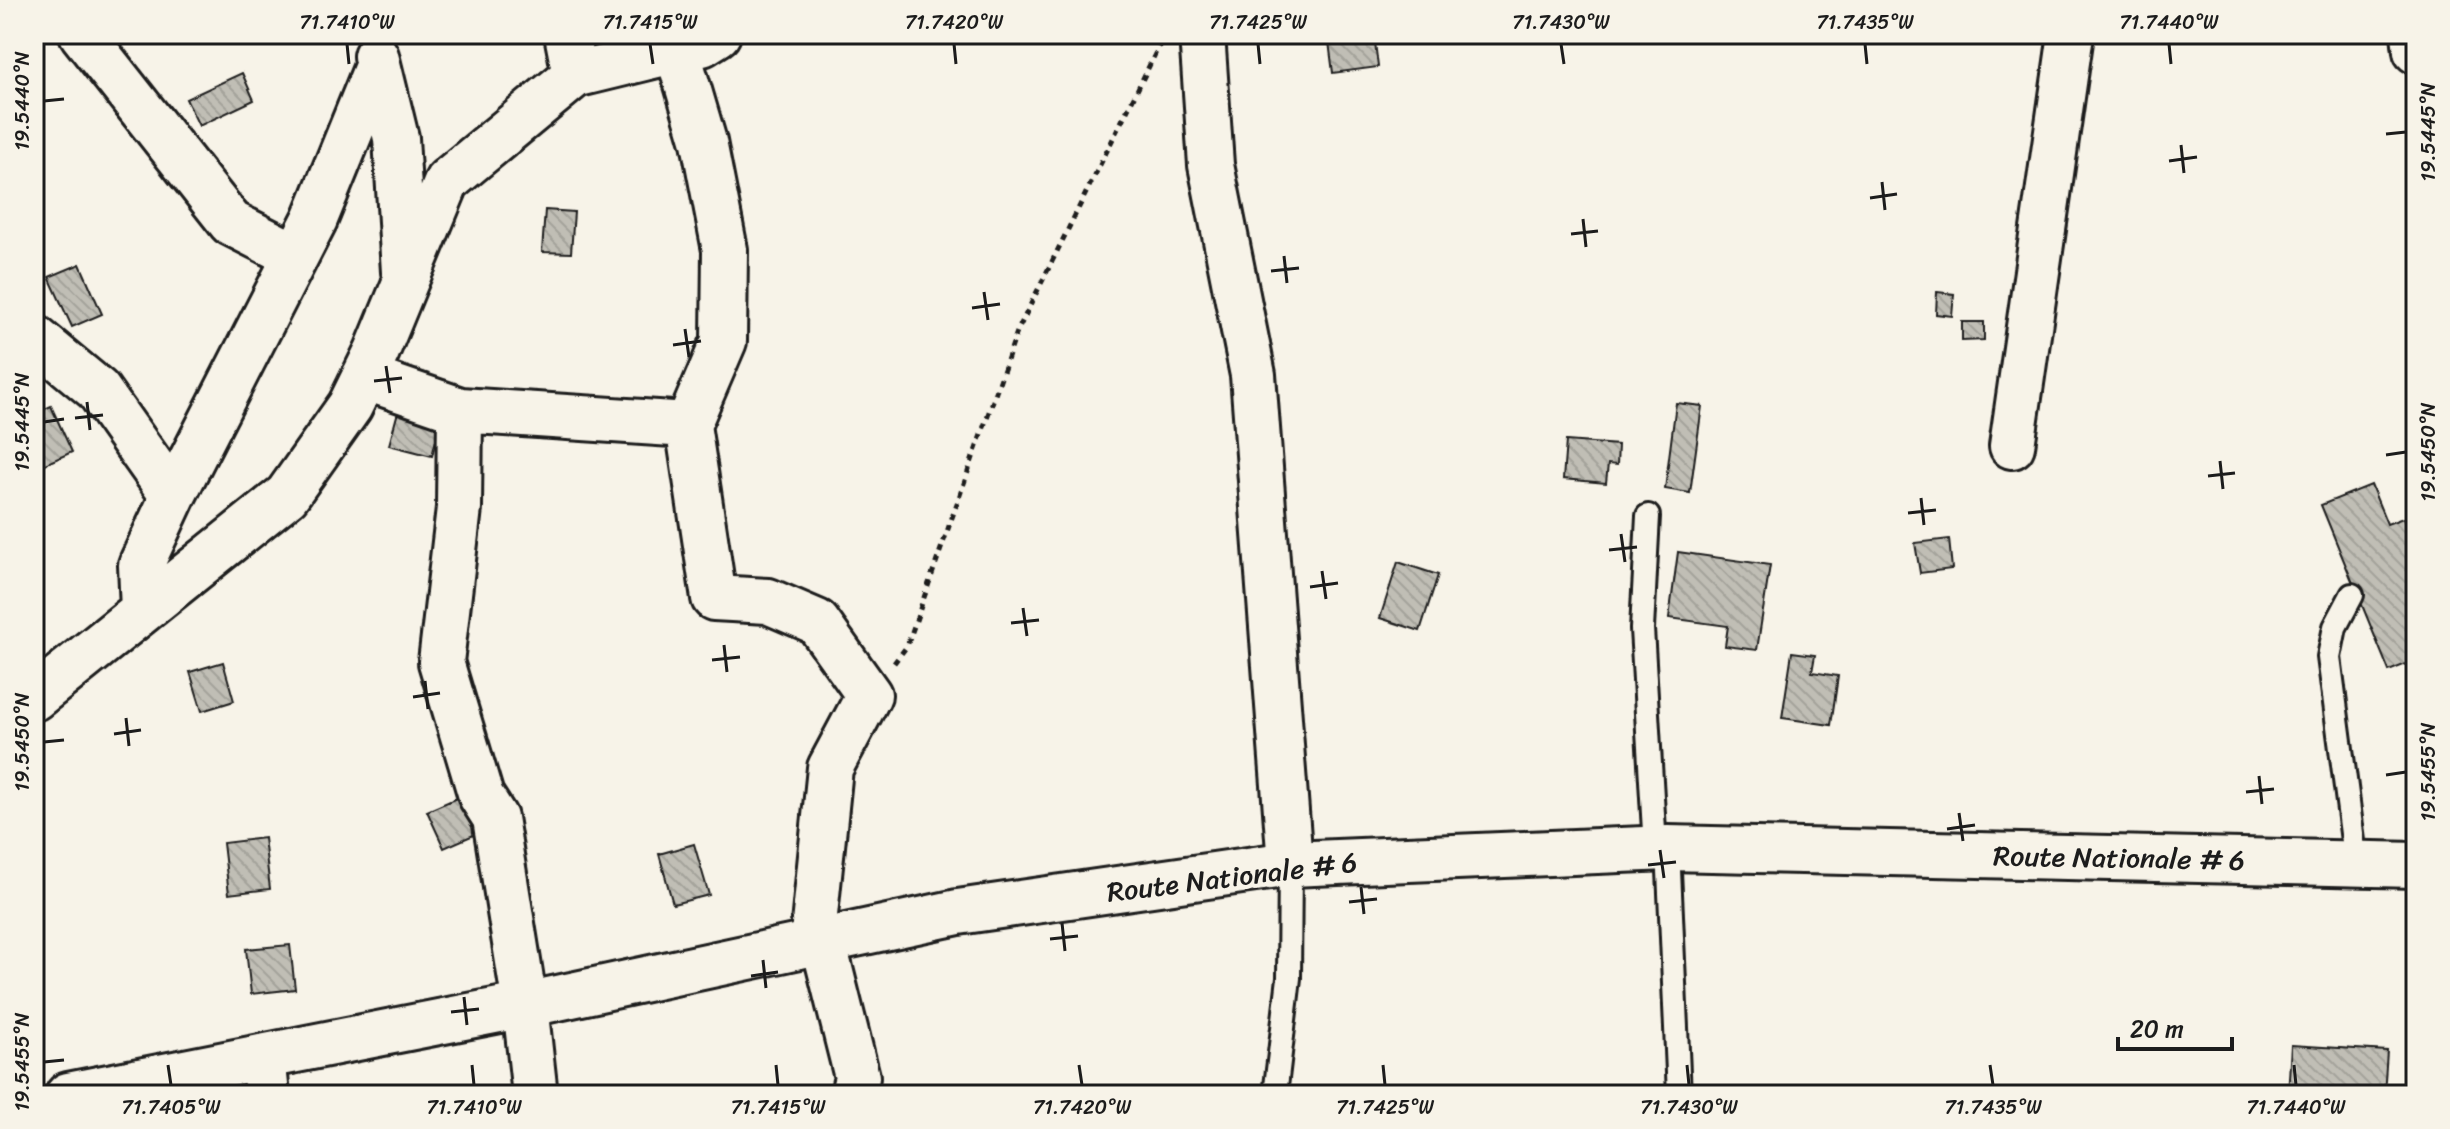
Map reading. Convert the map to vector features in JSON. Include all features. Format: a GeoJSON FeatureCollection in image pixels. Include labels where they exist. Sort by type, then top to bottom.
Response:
{"type":"FeatureCollection","features":[{"type":"Feature","properties":{"kind":"street"},"geometry":{"type":"LineString","coordinates":[[82,34],[231,223],[296,256]]}},
{"type":"Feature","properties":{"kind":"street"},"geometry":{"type":"LineString","coordinates":[[34,698],[287,495],[350,406],[447,181],[571,54],[677,50],[702,44],[718,34]]}},
{"type":"Feature","properties":{"kind":"street"},"geometry":{"type":"LineString","coordinates":[[1202,34],[1211,165],[1253,375],[1290,864]]}},
{"type":"Feature","properties":{"kind":"street"},"geometry":{"type":"LineString","coordinates":[[2012,446],[2071,34]]}},
{"type":"Feature","properties":{"kind":"street"},"geometry":{"type":"LineString","coordinates":[[2414,34],[2416,51]]}},
{"type":"Feature","properties":{"kind":"street"},"geometry":{"type":"LineString","coordinates":[[143,610],[141,565],[173,496],[315,219],[374,49]]}},
{"type":"Feature","properties":{"kind":"street"},"geometry":{"type":"LineString","coordinates":[[374,49],[396,138],[405,283]]}},
{"type":"Feature","properties":{"kind":"street"},"geometry":{"type":"LineString","coordinates":[[677,50],[704,142],[725,250],[724,341],[688,425],[714,598],[768,601],[817,622],[869,695],[830,768],[817,942],[857,1077],[853,1095]]}},
{"type":"Feature","properties":{"kind":"street"},"geometry":{"type":"LineString","coordinates":[[34,337],[98,390],[173,496]]}},
{"type":"Feature","properties":{"kind":"street"},"geometry":{"type":"LineString","coordinates":[[364,377],[460,410],[688,425]]}},
{"type":"Feature","properties":{"kind":"street"},"geometry":{"type":"LineString","coordinates":[[460,410],[459,508],[441,662],[481,796],[495,818],[525,1005],[535,1095]]}},
{"type":"Feature","properties":{"kind":"street","name":"Route Nationale # 6"},"geometry":{"type":"LineString","coordinates":[[68,1095],[265,1076],[525,1005],[958,912],[1290,864],[1662,848],[2416,865]]}},
{"type":"Feature","properties":{"kind":"lane"},"geometry":{"type":"LineString","coordinates":[[1648,516],[1642,629],[1662,848],[1679,1095]]}},
{"type":"Feature","properties":{"kind":"lane"},"geometry":{"type":"LineString","coordinates":[[2352,595],[2335,627],[2329,657],[2356,864]]}},
{"type":"Feature","properties":{"kind":"lane"},"geometry":{"type":"LineString","coordinates":[[1275,1095],[1289,978],[1290,864]]}},
{"type":"Feature","properties":{"kind":"path"},"geometry":{"type":"LineString","coordinates":[[869,695],[907,646],[1017,332],[1165,34]]}},
{"type":"Feature","properties":{"kind":"building"},"geometry":{"type":"Polygon","coordinates":[[[1328,34],[1374,34],[1378,67],[1333,73],[1328,34]]]}},
{"type":"Feature","properties":{"kind":"building"},"geometry":{"type":"Polygon","coordinates":[[[242,73],[254,100],[199,126],[186,99],[242,73]]]}},
{"type":"Feature","properties":{"kind":"building"},"geometry":{"type":"Polygon","coordinates":[[[545,210],[574,212],[571,253],[542,252],[545,210]]]}},
{"type":"Feature","properties":{"kind":"building"},"geometry":{"type":"Polygon","coordinates":[[[80,264],[102,314],[72,327],[49,277],[80,264]]]}},
{"type":"Feature","properties":{"kind":"building"},"geometry":{"type":"Polygon","coordinates":[[[1937,292],[1954,294],[1952,316],[1936,314],[1937,292]]]}},
{"type":"Feature","properties":{"kind":"building"},"geometry":{"type":"Polygon","coordinates":[[[1962,322],[1984,322],[1984,340],[1962,341],[1962,322]]]}},
{"type":"Feature","properties":{"kind":"building"},"geometry":{"type":"Polygon","coordinates":[[[1676,403],[1702,406],[1690,493],[1665,489],[1676,403]]]}},
{"type":"Feature","properties":{"kind":"building"},"geometry":{"type":"Polygon","coordinates":[[[51,406],[72,452],[34,469],[34,414],[51,406]]]}},
{"type":"Feature","properties":{"kind":"building"},"geometry":{"type":"Polygon","coordinates":[[[399,408],[441,419],[432,456],[389,445],[399,408]]]}},
{"type":"Feature","properties":{"kind":"building"},"geometry":{"type":"Polygon","coordinates":[[[1566,441],[1618,445],[1617,465],[1608,464],[1606,483],[1563,479],[1566,441]]]}},
{"type":"Feature","properties":{"kind":"building"},"geometry":{"type":"Polygon","coordinates":[[[2371,485],[2387,524],[2403,518],[2416,550],[2416,660],[2389,671],[2321,505],[2371,485]]]}},
{"type":"Feature","properties":{"kind":"building"},"geometry":{"type":"Polygon","coordinates":[[[1949,539],[1952,569],[1920,573],[1915,543],[1949,539]]]}},
{"type":"Feature","properties":{"kind":"building"},"geometry":{"type":"Polygon","coordinates":[[[1678,552],[1770,565],[1757,650],[1725,646],[1728,626],[1669,618],[1678,552]]]}},
{"type":"Feature","properties":{"kind":"building"},"geometry":{"type":"Polygon","coordinates":[[[1398,562],[1438,575],[1420,631],[1380,618],[1398,562]]]}},
{"type":"Feature","properties":{"kind":"building"},"geometry":{"type":"Polygon","coordinates":[[[1792,652],[1815,655],[1812,672],[1838,676],[1831,725],[1782,718],[1792,652]]]}},
{"type":"Feature","properties":{"kind":"building"},"geometry":{"type":"Polygon","coordinates":[[[223,662],[234,701],[202,711],[190,672],[223,662]]]}},
{"type":"Feature","properties":{"kind":"building"},"geometry":{"type":"Polygon","coordinates":[[[459,797],[476,834],[444,848],[427,811],[459,797]]]}},
{"type":"Feature","properties":{"kind":"building"},"geometry":{"type":"Polygon","coordinates":[[[264,838],[270,889],[229,894],[223,843],[264,838]]]}},
{"type":"Feature","properties":{"kind":"building"},"geometry":{"type":"Polygon","coordinates":[[[694,844],[709,895],[673,904],[659,854],[694,844]]]}},
{"type":"Feature","properties":{"kind":"building"},"geometry":{"type":"Polygon","coordinates":[[[290,945],[295,989],[251,994],[246,949],[290,945]]]}},
{"type":"Feature","properties":{"kind":"building"},"geometry":{"type":"Polygon","coordinates":[[[2291,1045],[2387,1051],[2384,1095],[2288,1095],[2291,1045]]]}}]}
